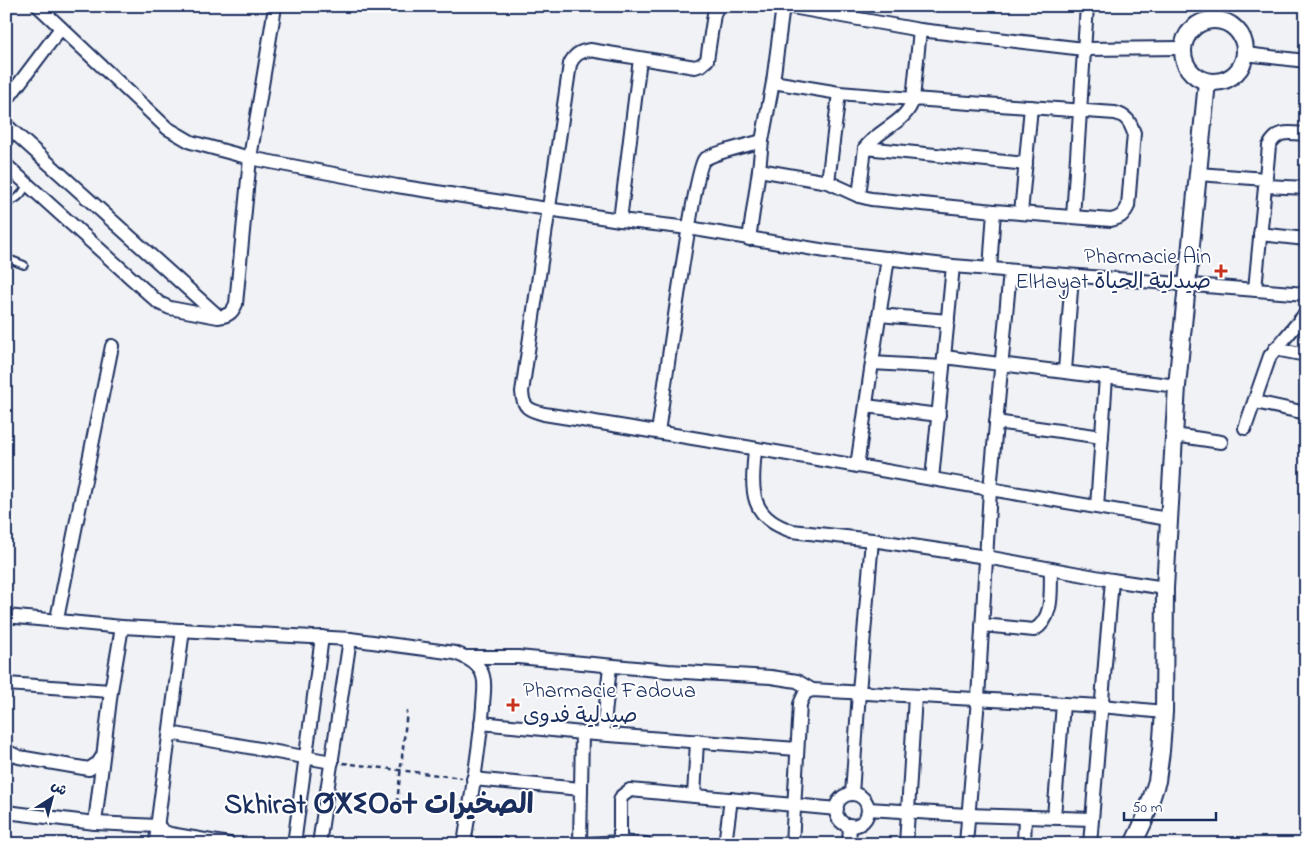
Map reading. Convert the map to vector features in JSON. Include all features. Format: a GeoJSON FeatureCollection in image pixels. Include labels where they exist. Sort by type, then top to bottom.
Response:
{"type":"FeatureCollection","features":[{"type":"Feature","properties":{"kind":"street"},"geometry":{"type":"LineString","coordinates":[[38,6],[167,128],[191,142],[250,158],[397,186],[888,258],[1010,271],[1306,294]]}},
{"type":"Feature","properties":{"kind":"street"},"geometry":{"type":"LineString","coordinates":[[718,6],[714,14],[707,60],[702,65],[696,67],[590,50],[577,54],[570,64],[522,392],[523,402],[526,407],[544,414],[1168,519]]}},
{"type":"Feature","properties":{"kind":"street"},"geometry":{"type":"LineString","coordinates":[[749,239],[762,141],[784,6],[814,9],[920,30],[1084,49],[1182,48]]}},
{"type":"Feature","properties":{"kind":"street"},"geometry":{"type":"LineString","coordinates":[[1073,217],[1086,6]]}},
{"type":"Feature","properties":{"kind":"street"},"geometry":{"type":"LineString","coordinates":[[6,166],[158,302],[170,308],[218,317],[226,316],[233,311],[236,304],[250,158],[275,7]]}},
{"type":"Feature","properties":{"kind":"street"},"geometry":{"type":"LineString","coordinates":[[1214,13],[1239,32],[1243,39],[1245,54],[1240,68],[1229,78],[1207,82],[1188,70],[1182,48],[1184,40],[1192,28],[1214,13]]}},
{"type":"Feature","properties":{"kind":"street"},"geometry":{"type":"LineString","coordinates":[[6,101],[61,28]]}},
{"type":"Feature","properties":{"kind":"street"},"geometry":{"type":"LineString","coordinates":[[859,196],[866,148],[878,134],[907,114],[911,107],[920,30]]}},
{"type":"Feature","properties":{"kind":"street"},"geometry":{"type":"LineString","coordinates":[[1245,54],[1306,61]]}},
{"type":"Feature","properties":{"kind":"street"},"geometry":{"type":"LineString","coordinates":[[620,220],[640,59]]}},
{"type":"Feature","properties":{"kind":"street"},"geometry":{"type":"LineString","coordinates":[[759,170],[828,182],[859,196],[871,199],[994,211],[1111,220],[1119,218],[1125,213],[1128,206],[1134,133],[1131,123],[1124,115],[1081,110],[838,93],[773,82]]}},
{"type":"Feature","properties":{"kind":"street"},"geometry":{"type":"LineString","coordinates":[[1133,844],[1144,821],[1157,781],[1164,712],[1164,588],[1177,386],[1207,82]]}},
{"type":"Feature","properties":{"kind":"street"},"geometry":{"type":"LineString","coordinates":[[828,182],[838,93]]}},
{"type":"Feature","properties":{"kind":"street"},"geometry":{"type":"LineString","coordinates":[[1021,213],[1031,107]]}},
{"type":"Feature","properties":{"kind":"street"},"geometry":{"type":"LineString","coordinates":[[6,125],[218,317]]}},
{"type":"Feature","properties":{"kind":"street"},"geometry":{"type":"LineString","coordinates":[[1255,289],[1268,146],[1274,137],[1282,133],[1306,134]]}},
{"type":"Feature","properties":{"kind":"street"},"geometry":{"type":"LineString","coordinates":[[658,432],[689,228],[701,164],[709,157],[762,141]]}},
{"type":"Feature","properties":{"kind":"street"},"geometry":{"type":"LineString","coordinates":[[866,148],[1026,164]]}},
{"type":"Feature","properties":{"kind":"street"},"geometry":{"type":"LineString","coordinates":[[1198,174],[1306,188]]}},
{"type":"Feature","properties":{"kind":"street"},"geometry":{"type":"LineString","coordinates":[[990,269],[994,211]]}},
{"type":"Feature","properties":{"kind":"street"},"geometry":{"type":"LineString","coordinates":[[1260,234],[1306,239]]}},
{"type":"Feature","properties":{"kind":"street"},"geometry":{"type":"LineString","coordinates":[[857,466],[888,258]]}},
{"type":"Feature","properties":{"kind":"street"},"geometry":{"type":"LineString","coordinates":[[932,479],[954,266]]}},
{"type":"Feature","properties":{"kind":"street"},"geometry":{"type":"LineString","coordinates":[[966,844],[978,699],[990,490],[1010,271]]}},
{"type":"Feature","properties":{"kind":"street"},"geometry":{"type":"LineString","coordinates":[[1064,371],[1072,276]]}},
{"type":"Feature","properties":{"kind":"street"},"geometry":{"type":"LineString","coordinates":[[1245,428],[1270,356],[1306,313]]}},
{"type":"Feature","properties":{"kind":"street"},"geometry":{"type":"LineString","coordinates":[[879,314],[948,321]]}},
{"type":"Feature","properties":{"kind":"street"},"geometry":{"type":"LineString","coordinates":[[58,619],[112,346]]}},
{"type":"Feature","properties":{"kind":"street"},"geometry":{"type":"LineString","coordinates":[[1275,349],[1306,356]]}},
{"type":"Feature","properties":{"kind":"street"},"geometry":{"type":"LineString","coordinates":[[872,363],[1001,363],[1177,386]]}},
{"type":"Feature","properties":{"kind":"street"},"geometry":{"type":"LineString","coordinates":[[1097,507],[1106,377]]}},
{"type":"Feature","properties":{"kind":"street"},"geometry":{"type":"LineString","coordinates":[[1255,402],[1306,414]]}},
{"type":"Feature","properties":{"kind":"street"},"geometry":{"type":"LineString","coordinates":[[866,406],[939,415]]}},
{"type":"Feature","properties":{"kind":"street"},"geometry":{"type":"LineString","coordinates":[[996,422],[1102,437]]}},
{"type":"Feature","properties":{"kind":"street"},"geometry":{"type":"LineString","coordinates":[[1174,435],[1221,442]]}},
{"type":"Feature","properties":{"kind":"street"},"geometry":{"type":"LineString","coordinates":[[755,449],[752,481],[754,497],[759,510],[767,519],[780,527],[792,531],[872,540],[986,557],[1164,588]]}},
{"type":"Feature","properties":{"kind":"street"},"geometry":{"type":"LineString","coordinates":[[852,794],[872,540]]}},
{"type":"Feature","properties":{"kind":"street"},"geometry":{"type":"LineString","coordinates":[[982,625],[1034,630],[1041,626],[1048,612],[1051,569]]}},
{"type":"Feature","properties":{"kind":"street"},"geometry":{"type":"LineString","coordinates":[[1090,844],[1112,580]]}},
{"type":"Feature","properties":{"kind":"street"},"geometry":{"type":"LineString","coordinates":[[6,616],[58,619],[122,627],[350,640],[455,653],[467,657],[518,657],[722,675],[771,677],[796,681],[812,690],[1101,706],[1164,712]]}},
{"type":"Feature","properties":{"kind":"street"},"geometry":{"type":"LineString","coordinates":[[95,823],[111,691],[122,627]]}},
{"type":"Feature","properties":{"kind":"street"},"geometry":{"type":"LineString","coordinates":[[156,844],[183,630]]}},
{"type":"Feature","properties":{"kind":"street"},"geometry":{"type":"LineString","coordinates":[[294,844],[322,638]]}},
{"type":"Feature","properties":{"kind":"street"},"geometry":{"type":"LineString","coordinates":[[320,844],[350,640]]}},
{"type":"Feature","properties":{"kind":"street"},"geometry":{"type":"LineString","coordinates":[[467,657],[478,667],[483,676],[482,723],[464,844],[503,844]]}},
{"type":"Feature","properties":{"kind":"street"},"geometry":{"type":"LineString","coordinates":[[603,734],[610,666]]}},
{"type":"Feature","properties":{"kind":"street"},"geometry":{"type":"LineString","coordinates":[[6,684],[111,691]]}},
{"type":"Feature","properties":{"kind":"street"},"geometry":{"type":"LineString","coordinates":[[792,844],[800,704],[806,693],[812,690]]}},
{"type":"Feature","properties":{"kind":"street"},"geometry":{"type":"LineString","coordinates":[[906,844],[915,696]]}},
{"type":"Feature","properties":{"kind":"street"},"geometry":{"type":"LineString","coordinates":[[1054,817],[1063,704]]}},
{"type":"Feature","properties":{"kind":"street"},"geometry":{"type":"LineString","coordinates":[[482,723],[582,733],[797,749]]}},
{"type":"Feature","properties":{"kind":"street"},"geometry":{"type":"LineString","coordinates":[[170,733],[332,762]]}},
{"type":"Feature","properties":{"kind":"street"},"geometry":{"type":"LineString","coordinates":[[580,844],[582,733]]}},
{"type":"Feature","properties":{"kind":"street"},"geometry":{"type":"LineString","coordinates":[[694,796],[697,741]]}},
{"type":"Feature","properties":{"kind":"street"},"geometry":{"type":"LineString","coordinates":[[6,751],[19,756],[89,769],[102,758]]}},
{"type":"Feature","properties":{"kind":"street"},"geometry":{"type":"LineString","coordinates":[[473,779],[581,789]]}},
{"type":"Feature","properties":{"kind":"street"},"geometry":{"type":"LineString","coordinates":[[620,842],[620,801],[626,792],[630,790],[837,809]]}},
{"type":"Feature","properties":{"kind":"street"},"geometry":{"type":"LineString","coordinates":[[852,794],[860,796],[866,802],[868,809],[867,816],[857,825],[850,825],[840,820],[837,809],[842,798],[852,794]]}},
{"type":"Feature","properties":{"kind":"street"},"geometry":{"type":"LineString","coordinates":[[725,844],[731,799]]}},
{"type":"Feature","properties":{"kind":"street"},"geometry":{"type":"LineString","coordinates":[[868,809],[967,815],[1092,819]]}},
{"type":"Feature","properties":{"kind":"street"},"geometry":{"type":"LineString","coordinates":[[6,812],[95,823],[158,826],[170,834],[229,844]]}},
{"type":"Feature","properties":{"kind":"street"},"geometry":{"type":"LineString","coordinates":[[1024,844],[1025,817]]}},
{"type":"Feature","properties":{"kind":"street"},"geometry":{"type":"LineString","coordinates":[[849,844],[850,825]]}},
{"type":"Feature","properties":{"kind":"street"},"geometry":{"type":"LineString","coordinates":[[587,844],[620,842],[646,844]]}},
{"type":"Feature","properties":{"kind":"lane"},"geometry":{"type":"LineString","coordinates":[[6,202],[17,198],[27,184]]}},
{"type":"Feature","properties":{"kind":"lane"},"geometry":{"type":"LineString","coordinates":[[6,258],[24,265]]}},
{"type":"Feature","properties":{"kind":"path"},"geometry":{"type":"LineString","coordinates":[[397,803],[407,711]]}},
{"type":"Feature","properties":{"kind":"path"},"geometry":{"type":"LineString","coordinates":[[332,762],[473,779]]}},
{"type":"Feature","properties":{"kind":"place","name":"Pharmacie Ain ElHayat صيدلية الحياة"},"geometry":{"type":"Point","coordinates":[1221,271]}},
{"type":"Feature","properties":{"kind":"place","name":"Pharmacie Fadoua صيدلية فدوى"},"geometry":{"type":"Point","coordinates":[513,705]}},
{"type":"Feature","properties":{"kind":"district","name":"Skhirat ⵚⵅⵉⵔⴰⵜ الصخيرات"},"geometry":{"type":"Point","coordinates":[379,806]}}]}
